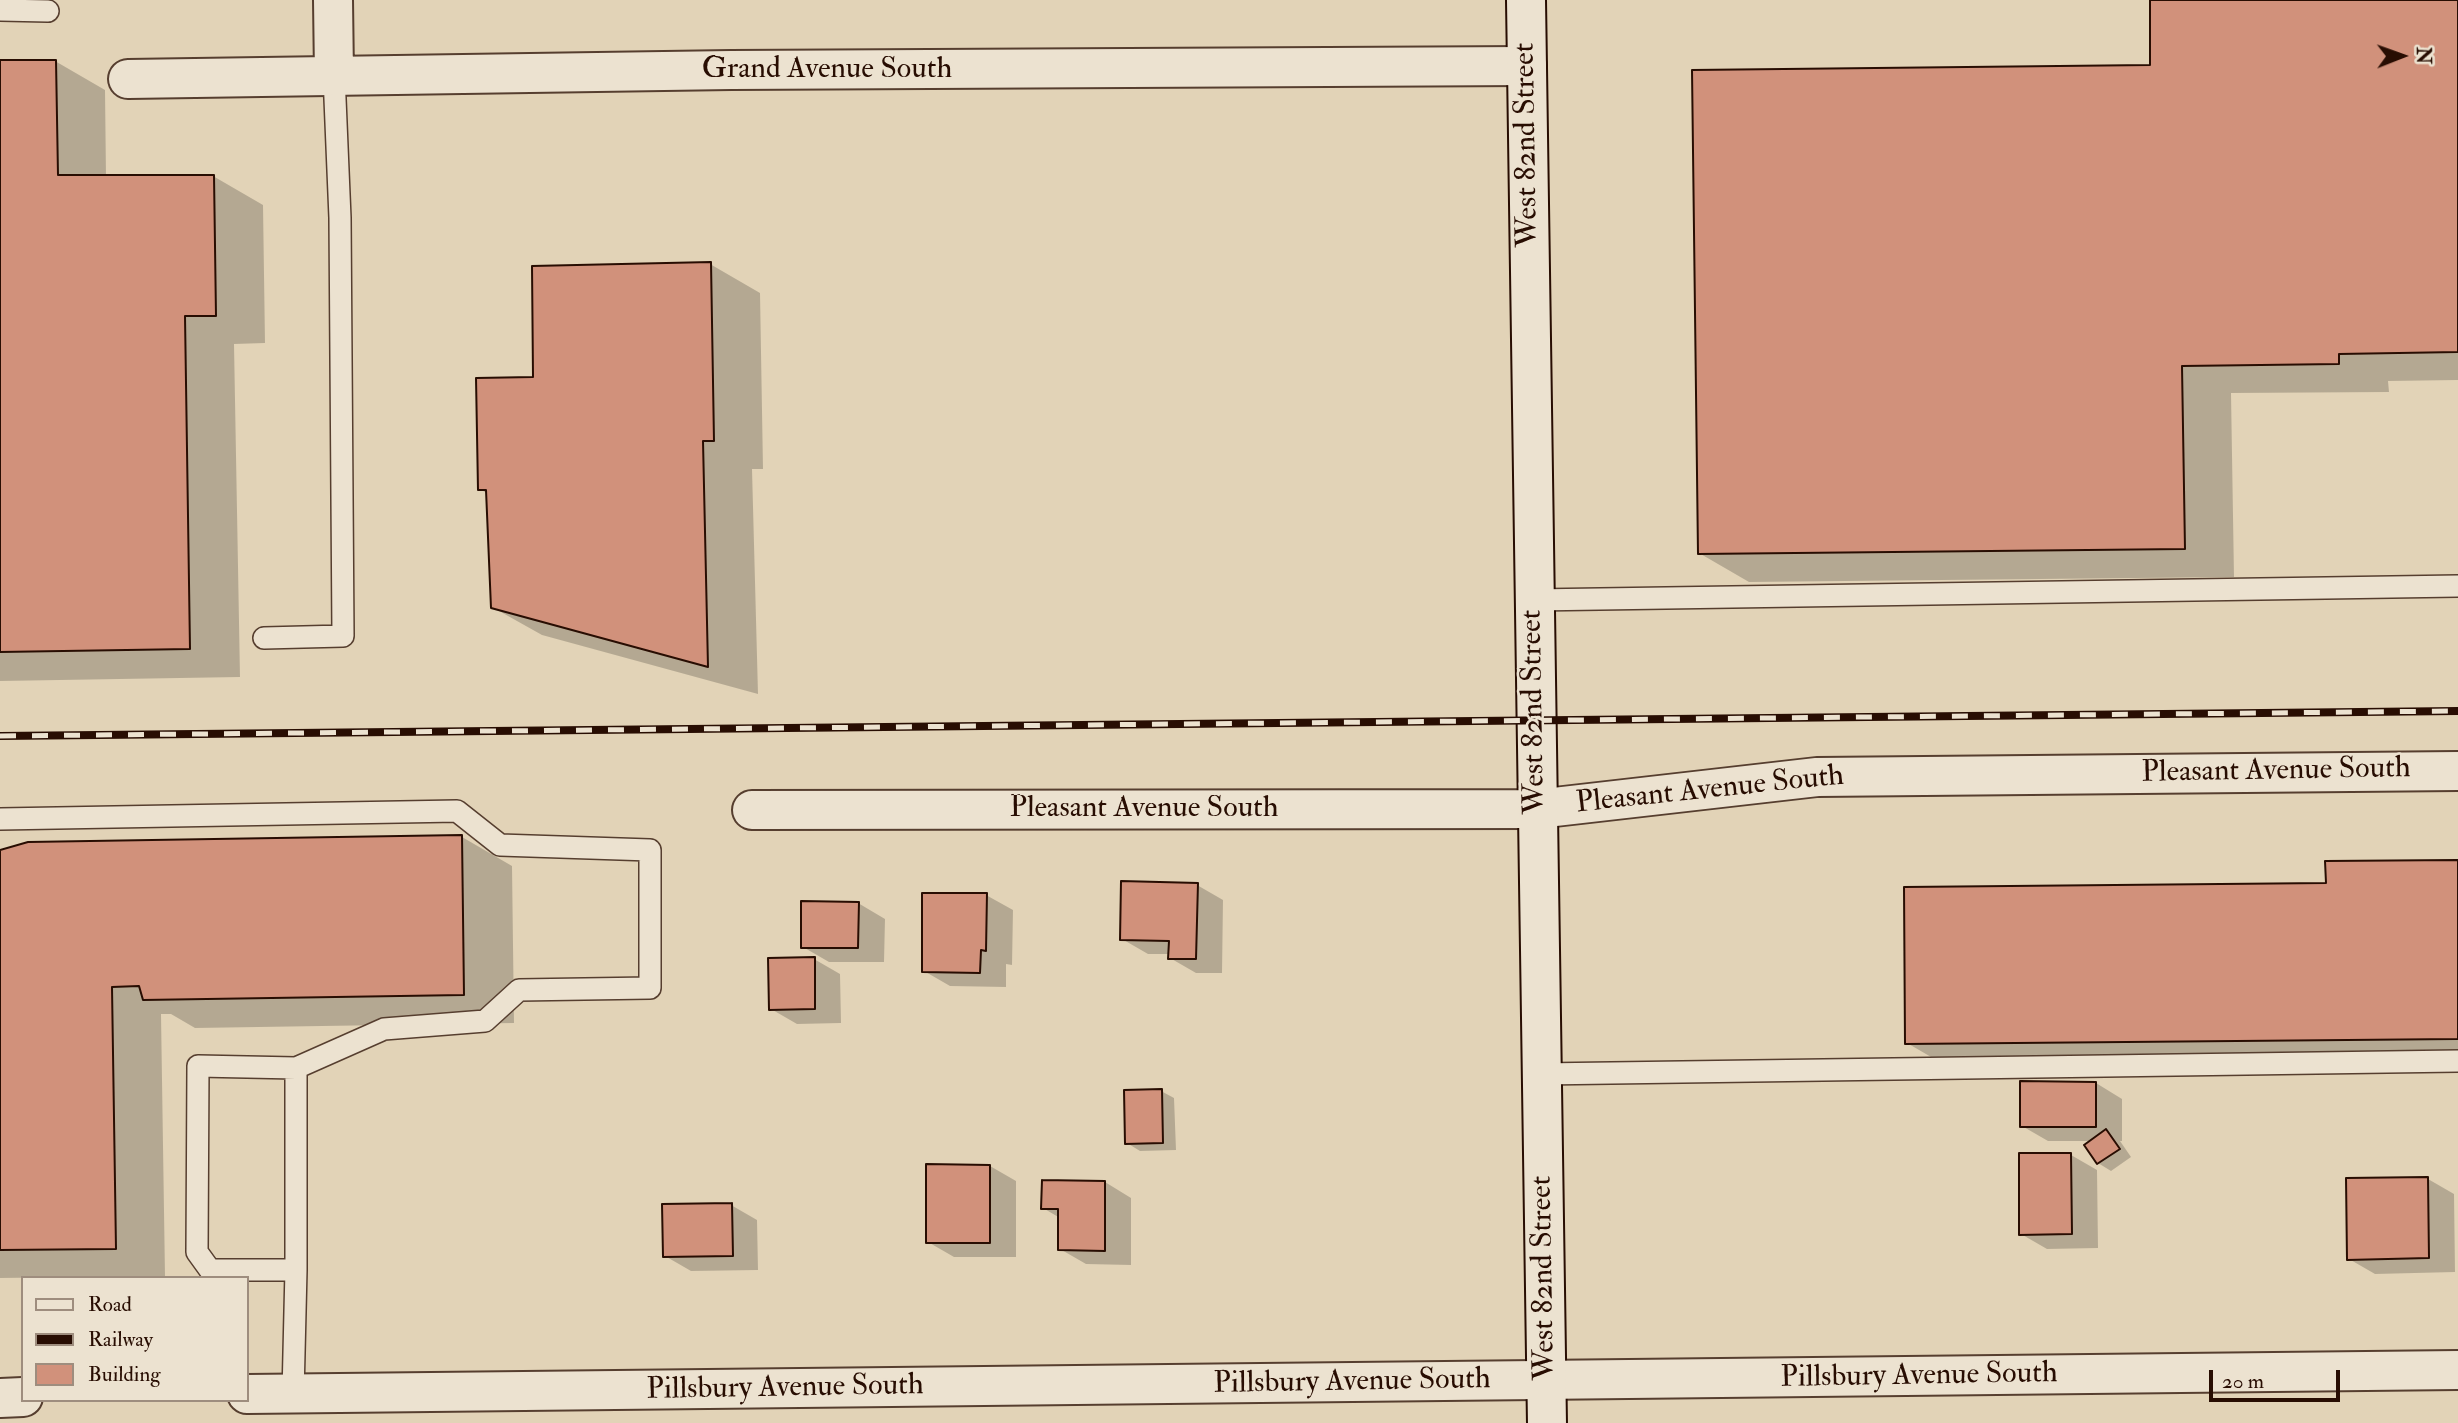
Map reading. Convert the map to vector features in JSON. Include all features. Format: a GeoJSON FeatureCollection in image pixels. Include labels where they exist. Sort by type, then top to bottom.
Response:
{"type":"FeatureCollection","features":[{"type":"Feature","properties":{"kind":"street"},"geometry":{"type":"LineString","coordinates":[[333,0],[334,75]]}},
{"type":"Feature","properties":{"kind":"street","name":"West 82nd Street"},"geometry":{"type":"LineString","coordinates":[[1525,0],[1548,1423]]}},
{"type":"Feature","properties":{"kind":"street","name":"Grand Avenue South"},"geometry":{"type":"LineString","coordinates":[[128,79],[731,70],[1527,66]]}},
{"type":"Feature","properties":{"kind":"street","name":"Pleasant Avenue South"},"geometry":{"type":"LineString","coordinates":[[752,810],[1537,809],[1816,777],[2458,771]]}},
{"type":"Feature","properties":{"kind":"street","name":"Pillsbury Avenue South"},"geometry":{"type":"LineString","coordinates":[[248,1394],[293,1394],[382,1408],[1547,1381],[2458,1370]]}},
{"type":"Feature","properties":{"kind":"street"},"geometry":{"type":"LineString","coordinates":[[0,1398],[21,1397]]}},
{"type":"Feature","properties":{"kind":"lane"},"geometry":{"type":"LineString","coordinates":[[0,10],[48,11]]}},
{"type":"Feature","properties":{"kind":"lane"},"geometry":{"type":"LineString","coordinates":[[264,638],[342,636],[340,218],[334,75]]}},
{"type":"Feature","properties":{"kind":"lane"},"geometry":{"type":"LineString","coordinates":[[1534,600],[2458,586]]}},
{"type":"Feature","properties":{"kind":"lane"},"geometry":{"type":"LineString","coordinates":[[0,819],[457,811],[500,845],[650,850],[650,988],[519,990],[485,1021],[384,1029],[296,1068],[198,1066],[197,1252],[210,1270],[296,1270]]}},
{"type":"Feature","properties":{"kind":"lane"},"geometry":{"type":"LineString","coordinates":[[1541,1074],[2458,1061]]}},
{"type":"Feature","properties":{"kind":"lane"},"geometry":{"type":"LineString","coordinates":[[293,1394],[296,1068]]}},
{"type":"Feature","properties":{"kind":"building"},"geometry":{"type":"Polygon","coordinates":[[[2150,0],[2458,0],[2458,352],[2339,354],[2339,364],[2182,366],[2185,549],[1698,554],[1692,70],[2150,65],[2150,0]]]}},
{"type":"Feature","properties":{"kind":"building"},"geometry":{"type":"Polygon","coordinates":[[[0,60],[56,60],[58,175],[214,175],[216,316],[185,316],[190,649],[0,652],[0,60]]]}},
{"type":"Feature","properties":{"kind":"building"},"geometry":{"type":"Polygon","coordinates":[[[711,262],[714,441],[703,441],[708,667],[491,608],[486,490],[478,490],[476,378],[533,377],[532,266],[711,262]]]}},
{"type":"Feature","properties":{"kind":"building"},"geometry":{"type":"Polygon","coordinates":[[[462,835],[464,995],[143,1000],[139,986],[112,987],[116,1249],[0,1250],[0,850],[28,842],[462,835]]]}},
{"type":"Feature","properties":{"kind":"building"},"geometry":{"type":"Polygon","coordinates":[[[2458,860],[2458,1039],[1905,1044],[1904,887],[2326,883],[2325,861],[2458,860]]]}},
{"type":"Feature","properties":{"kind":"building"},"geometry":{"type":"Polygon","coordinates":[[[1121,881],[1198,883],[1196,959],[1168,959],[1169,941],[1120,940],[1121,881]]]}},
{"type":"Feature","properties":{"kind":"building"},"geometry":{"type":"Polygon","coordinates":[[[922,893],[987,893],[986,951],[981,950],[980,973],[922,972],[922,893]]]}},
{"type":"Feature","properties":{"kind":"building"},"geometry":{"type":"Polygon","coordinates":[[[801,901],[859,902],[858,948],[801,948],[801,901]]]}},
{"type":"Feature","properties":{"kind":"building"},"geometry":{"type":"Polygon","coordinates":[[[815,957],[815,1009],[769,1010],[768,958],[815,957]]]}},
{"type":"Feature","properties":{"kind":"building"},"geometry":{"type":"Polygon","coordinates":[[[2020,1081],[2096,1082],[2096,1127],[2020,1127],[2020,1081]]]}},
{"type":"Feature","properties":{"kind":"building"},"geometry":{"type":"Polygon","coordinates":[[[1162,1089],[1163,1143],[1125,1144],[1124,1090],[1162,1089]]]}},
{"type":"Feature","properties":{"kind":"building"},"geometry":{"type":"Polygon","coordinates":[[[2106,1129],[2120,1149],[2097,1164],[2084,1145],[2106,1129]]]}},
{"type":"Feature","properties":{"kind":"building"},"geometry":{"type":"Polygon","coordinates":[[[2019,1153],[2071,1153],[2072,1234],[2019,1235],[2019,1153]]]}},
{"type":"Feature","properties":{"kind":"building"},"geometry":{"type":"Polygon","coordinates":[[[926,1164],[990,1165],[990,1243],[926,1243],[926,1164]]]}},
{"type":"Feature","properties":{"kind":"building"},"geometry":{"type":"Polygon","coordinates":[[[2428,1177],[2429,1258],[2347,1260],[2346,1178],[2428,1177]]]}},
{"type":"Feature","properties":{"kind":"building"},"geometry":{"type":"Polygon","coordinates":[[[1042,1180],[1105,1181],[1105,1251],[1058,1250],[1058,1209],[1041,1209],[1042,1180]]]}},
{"type":"Feature","properties":{"kind":"building"},"geometry":{"type":"Polygon","coordinates":[[[732,1203],[733,1256],[663,1257],[662,1204],[732,1203]]]}},
{"type":"Feature","properties":{"kind":"railway"},"geometry":{"type":"LineString","coordinates":[[0,736],[2458,711]]}}]}
